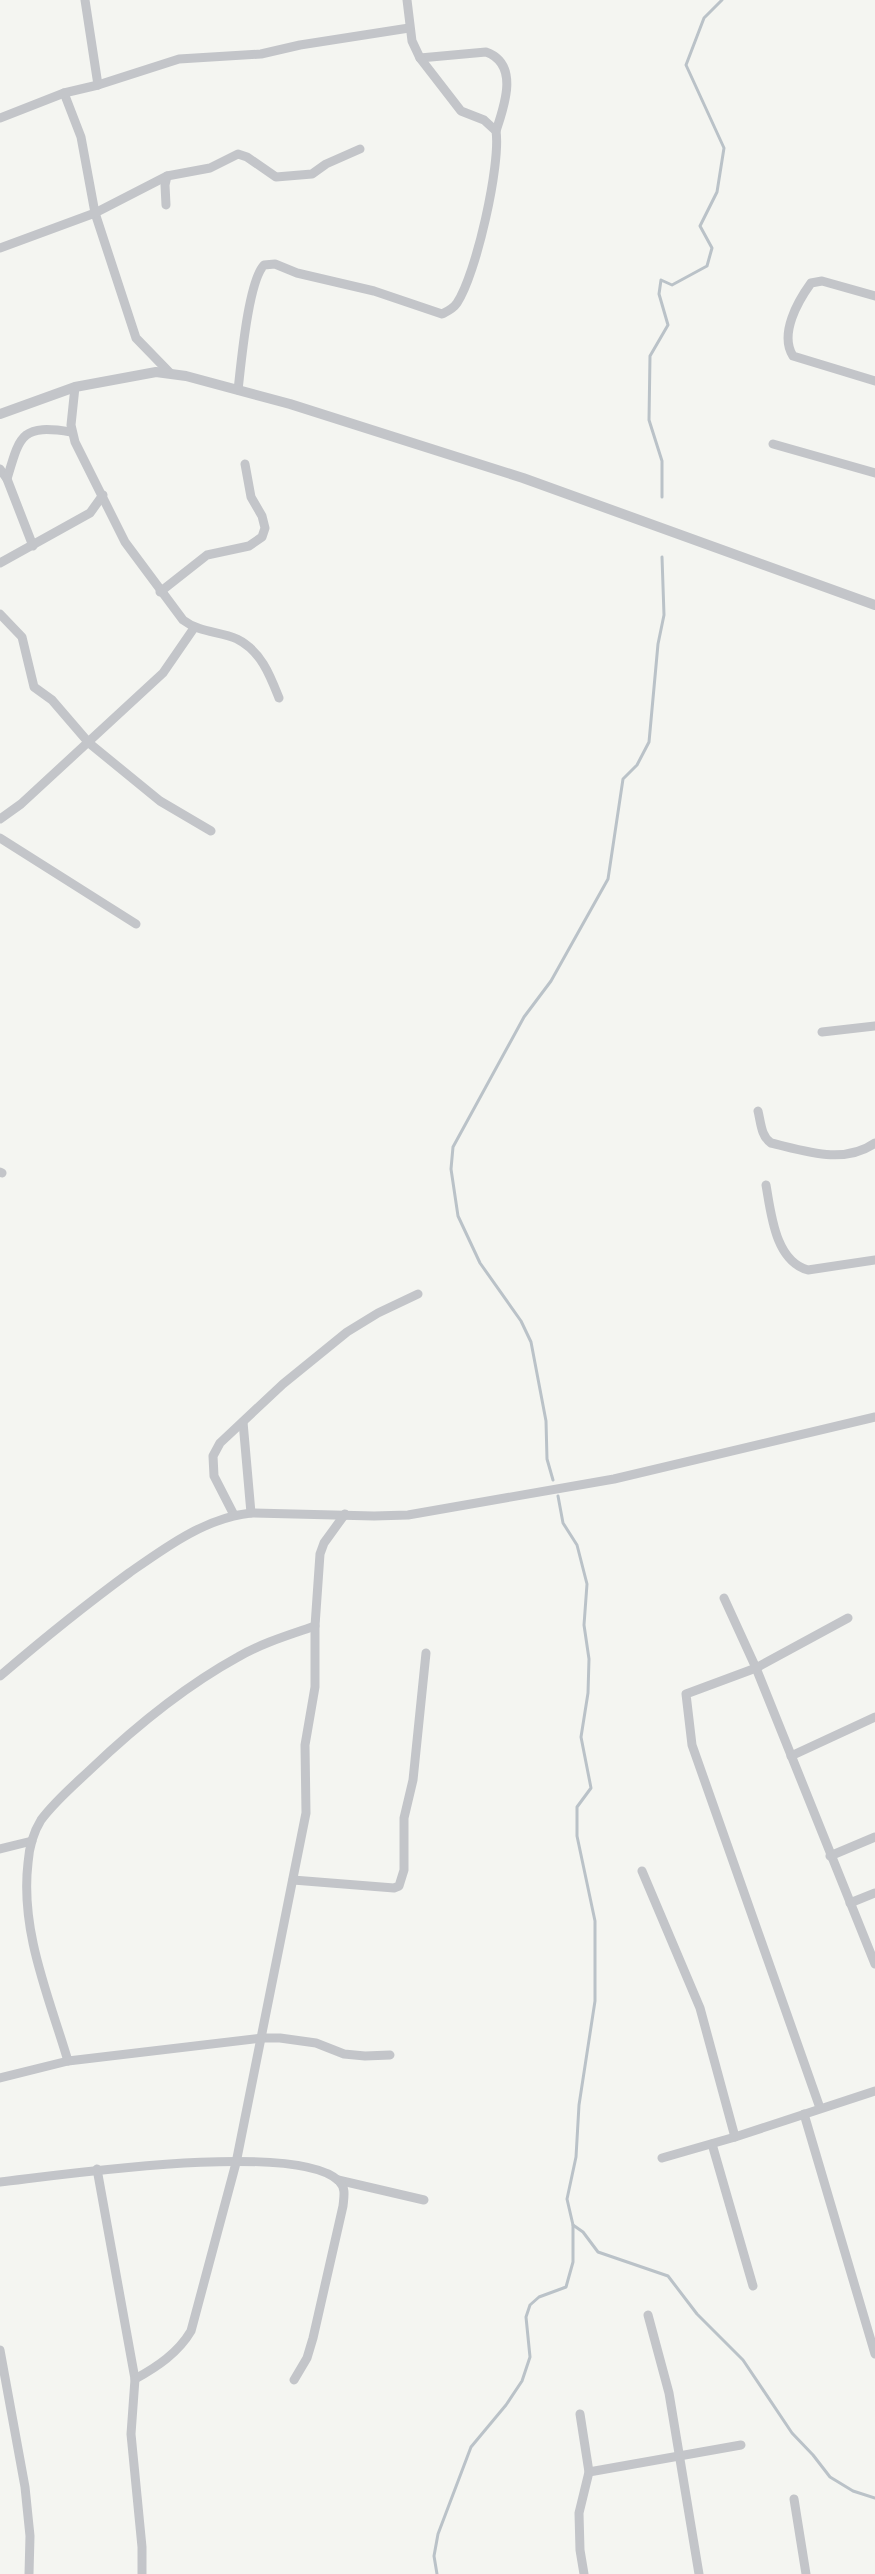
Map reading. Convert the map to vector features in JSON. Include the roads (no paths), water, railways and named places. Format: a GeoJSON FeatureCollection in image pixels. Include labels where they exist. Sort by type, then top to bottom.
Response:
{"type":"FeatureCollection","features":[{"type":"Feature","properties":{"kind":"street"},"geometry":{"type":"LineString","coordinates":[[85,0],[98,86]]}},
{"type":"Feature","properties":{"kind":"street"},"geometry":{"type":"LineString","coordinates":[[407,0],[409,28],[412,41],[420,58],[461,112],[484,120],[496,131]]}},
{"type":"Feature","properties":{"kind":"street"},"geometry":{"type":"LineString","coordinates":[[0,118],[64,93],[98,86],[179,59],[261,54],[300,45],[390,33],[409,28]]}},
{"type":"Feature","properties":{"kind":"street"},"geometry":{"type":"LineString","coordinates":[[238,390],[244,336],[258,275],[264,265],[275,264],[297,273],[374,291],[436,312],[450,311],[463,293],[483,227],[494,177],[496,131],[508,84],[504,71],[494,55],[486,52],[420,58]]}},
{"type":"Feature","properties":{"kind":"street"},"geometry":{"type":"LineString","coordinates":[[64,93],[81,138],[95,213],[136,338],[170,373]]}},
{"type":"Feature","properties":{"kind":"street"},"geometry":{"type":"LineString","coordinates":[[0,248],[95,213],[167,176],[210,168],[238,154],[242,154],[276,177],[312,174],[326,164],[360,149]]}},
{"type":"Feature","properties":{"kind":"street"},"geometry":{"type":"LineString","coordinates":[[166,205],[165,185],[167,176]]}},
{"type":"Feature","properties":{"kind":"street"},"geometry":{"type":"LineString","coordinates":[[875,296],[822,281],[811,284],[795,308],[789,332],[788,348],[793,356],[875,381]]}},
{"type":"Feature","properties":{"kind":"street"},"geometry":{"type":"LineString","coordinates":[[0,414],[75,386],[134,375],[170,373],[290,404],[523,478],[875,605]]}},
{"type":"Feature","properties":{"kind":"street"},"geometry":{"type":"LineString","coordinates":[[75,386],[71,432],[125,542],[160,592],[183,620],[194,628],[237,639],[253,651],[269,671],[279,698]]}},
{"type":"Feature","properties":{"kind":"street"},"geometry":{"type":"LineString","coordinates":[[7,479],[17,446],[24,436],[50,428],[71,432]]}},
{"type":"Feature","properties":{"kind":"street"},"geometry":{"type":"LineString","coordinates":[[773,444],[875,473]]}},
{"type":"Feature","properties":{"kind":"street"},"geometry":{"type":"LineString","coordinates":[[160,592],[206,555],[249,546],[262,536],[265,528],[251,497],[245,464]]}},
{"type":"Feature","properties":{"kind":"street"},"geometry":{"type":"LineString","coordinates":[[0,470],[7,479],[33,546]]}},
{"type":"Feature","properties":{"kind":"street"},"geometry":{"type":"LineString","coordinates":[[0,563],[90,513],[102,494]]}},
{"type":"Feature","properties":{"kind":"street"},"geometry":{"type":"LineString","coordinates":[[0,614],[22,637],[34,687],[52,700],[89,743],[160,801],[211,831]]}},
{"type":"Feature","properties":{"kind":"street"},"geometry":{"type":"LineString","coordinates":[[0,819],[21,804],[163,673],[194,628]]}},
{"type":"Feature","properties":{"kind":"street"},"geometry":{"type":"LineString","coordinates":[[0,838],[136,924]]}},
{"type":"Feature","properties":{"kind":"street"},"geometry":{"type":"LineString","coordinates":[[822,1032],[875,1026]]}},
{"type":"Feature","properties":{"kind":"street"},"geometry":{"type":"LineString","coordinates":[[758,1111],[766,1140],[771,1143],[826,1156],[850,1154],[865,1150],[875,1144]]}},
{"type":"Feature","properties":{"kind":"street"},"geometry":{"type":"LineString","coordinates":[[766,1185],[773,1226],[780,1244],[799,1268],[808,1270],[875,1260]]}},
{"type":"Feature","properties":{"kind":"street"},"geometry":{"type":"LineString","coordinates":[[234,1515],[214,1476],[213,1456],[220,1442],[283,1384],[347,1332],[378,1313],[418,1294]]}},
{"type":"Feature","properties":{"kind":"street"},"geometry":{"type":"LineString","coordinates":[[0,1676],[76,1611],[155,1555],[183,1536],[234,1515],[251,1513],[408,1515],[614,1479],[875,1417]]}},
{"type":"Feature","properties":{"kind":"street"},"geometry":{"type":"LineString","coordinates":[[243,1422],[251,1513]]}},
{"type":"Feature","properties":{"kind":"street"},"geometry":{"type":"LineString","coordinates":[[135,2379],[160,2364],[184,2344],[191,2331],[236,2163],[306,1813],[305,1745],[315,1687],[315,1626],[320,1554],[324,1543],[345,1514]]}},
{"type":"Feature","properties":{"kind":"street"},"geometry":{"type":"LineString","coordinates":[[724,1598],[756,1668],[875,1964]]}},
{"type":"Feature","properties":{"kind":"street"},"geometry":{"type":"LineString","coordinates":[[820,2108],[692,1745],[686,1694],[756,1668],[848,1618]]}},
{"type":"Feature","properties":{"kind":"street"},"geometry":{"type":"LineString","coordinates":[[68,2061],[34,1950],[26,1911],[28,1864],[32,1841],[41,1821],[64,1794],[130,1732],[236,1657],[315,1626]]}},
{"type":"Feature","properties":{"kind":"street"},"geometry":{"type":"LineString","coordinates":[[293,1880],[394,1888],[400,1886],[404,1870],[404,1818],[413,1780],[426,1653]]}},
{"type":"Feature","properties":{"kind":"street"},"geometry":{"type":"LineString","coordinates":[[791,1756],[875,1717]]}},
{"type":"Feature","properties":{"kind":"street"},"geometry":{"type":"LineString","coordinates":[[830,1856],[875,1837]]}},
{"type":"Feature","properties":{"kind":"street"},"geometry":{"type":"LineString","coordinates":[[0,1849],[32,1841]]}},
{"type":"Feature","properties":{"kind":"street"},"geometry":{"type":"LineString","coordinates":[[642,1871],[700,2008],[735,2137]]}},
{"type":"Feature","properties":{"kind":"street"},"geometry":{"type":"LineString","coordinates":[[850,1903],[875,1893]]}},
{"type":"Feature","properties":{"kind":"street"},"geometry":{"type":"LineString","coordinates":[[0,2078],[68,2061],[262,2038],[280,2038],[316,2043],[344,2054],[365,2056],[390,2055]]}},
{"type":"Feature","properties":{"kind":"street"},"geometry":{"type":"LineString","coordinates":[[662,2158],[735,2137],[875,2091]]}},
{"type":"Feature","properties":{"kind":"street"},"geometry":{"type":"LineString","coordinates":[[804,2114],[875,2354]]}},
{"type":"Feature","properties":{"kind":"street"},"geometry":{"type":"LineString","coordinates":[[712,2144],[753,2286]]}},
{"type":"Feature","properties":{"kind":"street"},"geometry":{"type":"LineString","coordinates":[[0,2182],[98,2169],[154,2164],[283,2161],[323,2172],[338,2180],[424,2200]]}},
{"type":"Feature","properties":{"kind":"street"},"geometry":{"type":"LineString","coordinates":[[98,2169],[135,2379],[131,2434],[142,2547],[142,2574]]}},
{"type":"Feature","properties":{"kind":"street"},"geometry":{"type":"LineString","coordinates":[[294,2380],[307,2358],[314,2338],[343,2206],[344,2189],[338,2180]]}},
{"type":"Feature","properties":{"kind":"street"},"geometry":{"type":"LineString","coordinates":[[648,2315],[669,2393],[699,2574]]}},
{"type":"Feature","properties":{"kind":"street"},"geometry":{"type":"LineString","coordinates":[[1,2356],[25,2488],[30,2536],[29,2574]]}},
{"type":"Feature","properties":{"kind":"street"},"geometry":{"type":"LineString","coordinates":[[580,2414],[588,2472],[579,2513],[580,2550],[584,2574]]}},
{"type":"Feature","properties":{"kind":"street"},"geometry":{"type":"LineString","coordinates":[[588,2472],[741,2445]]}},
{"type":"Feature","properties":{"kind":"street"},"geometry":{"type":"LineString","coordinates":[[794,2499],[806,2574]]}},
{"type":"Feature","properties":{"kind":"waterway"},"geometry":{"type":"LineString","coordinates":[[662,497],[662,461],[649,420],[650,356],[668,325],[659,294],[661,280],[672,285],[707,266],[712,248],[700,226],[717,192],[724,148],[686,65],[704,18],[722,0]]}},
{"type":"Feature","properties":{"kind":"waterway"},"geometry":{"type":"LineString","coordinates":[[553,1480],[547,1459],[546,1421],[531,1342],[521,1321],[480,1263],[458,1216],[451,1169],[453,1147],[524,1017],[551,981],[608,879],[623,779],[637,765],[649,742],[658,644],[664,615],[662,557]]}},
{"type":"Feature","properties":{"kind":"waterway"},"geometry":{"type":"LineString","coordinates":[[437,2574],[434,2556],[438,2534],[471,2447],[506,2405],[522,2381],[530,2357],[526,2317],[530,2305],[539,2297],[566,2287],[573,2262],[573,2225],[567,2199],[576,2157],[579,2105],[595,2001],[595,1921],[577,1836],[577,1807],[591,1788],[581,1737],[588,1693],[589,1659],[584,1625],[587,1584],[577,1545],[563,1523],[558,1496]]}},
{"type":"Feature","properties":{"kind":"waterway"},"geometry":{"type":"LineString","coordinates":[[573,2225],[583,2232],[598,2252],[668,2276],[697,2314],[743,2360],[792,2433],[813,2455],[830,2477],[853,2491],[875,2498]]}}]}
